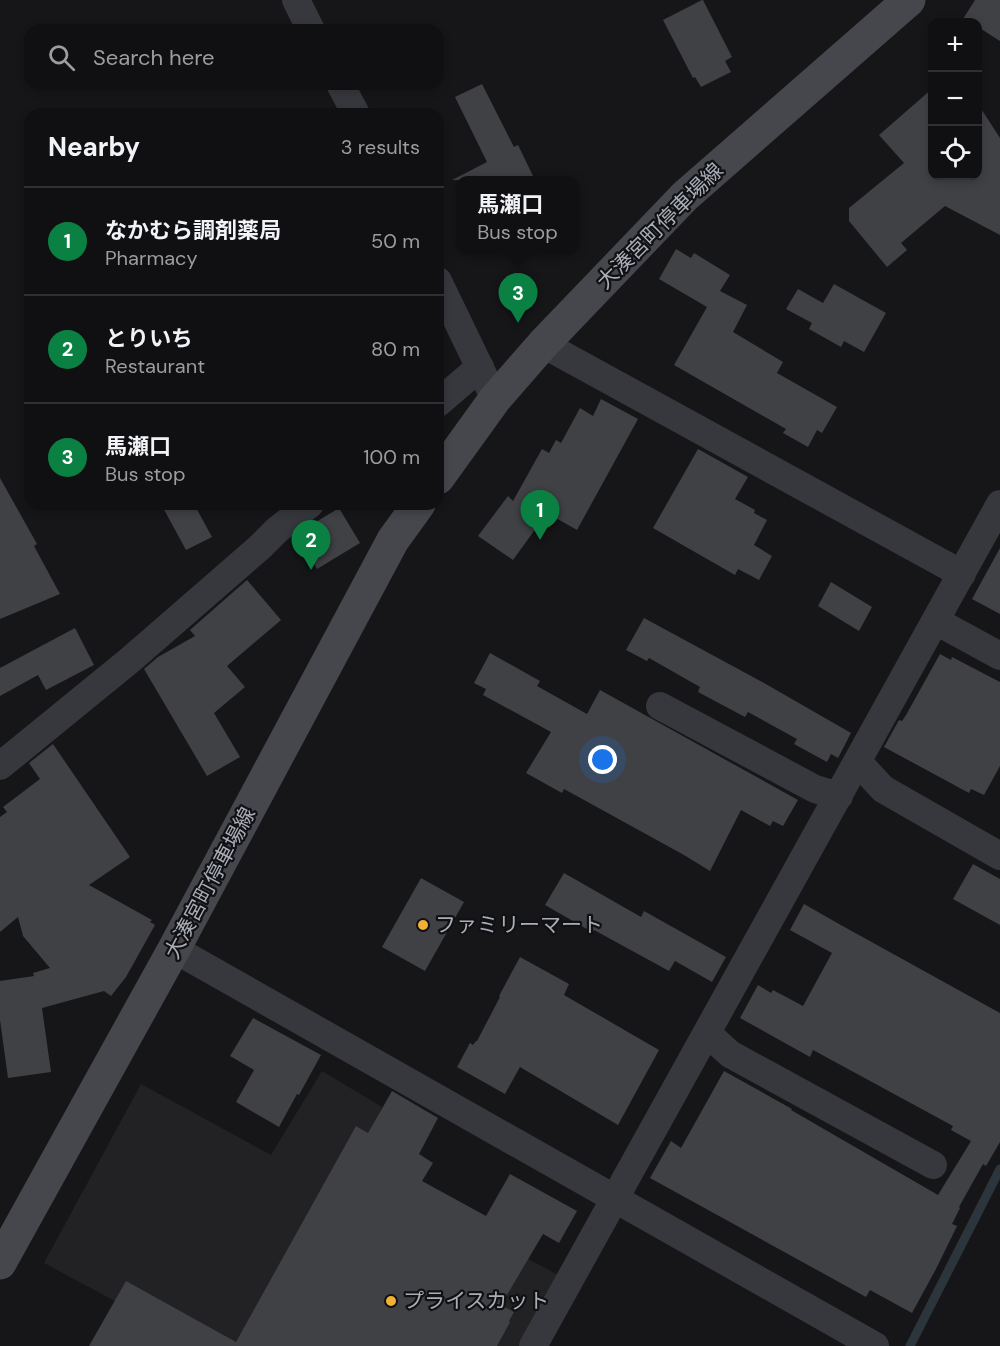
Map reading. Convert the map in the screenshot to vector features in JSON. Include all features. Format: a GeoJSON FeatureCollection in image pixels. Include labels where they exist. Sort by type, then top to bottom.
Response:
{"type":"FeatureCollection","features":[{"type":"Feature","properties":{"kind":"main road","name":"大湊宮町停車場線"},"geometry":{"type":"LineString","coordinates":[[444,470],[495,399],[543,344],[685,196],[909,0]]}},
{"type":"Feature","properties":{"kind":"main road","name":"大湊宮町停車場線"},"geometry":{"type":"LineString","coordinates":[[0,1263],[174,950],[393,540],[416,510]]}},
{"type":"Feature","properties":{"kind":"street"},"geometry":{"type":"LineString","coordinates":[[296,0],[308,24]]}},
{"type":"Feature","properties":{"kind":"street"},"geometry":{"type":"LineString","coordinates":[[343,90],[353,108]]}},
{"type":"Feature","properties":{"kind":"street"},"geometry":{"type":"LineString","coordinates":[[444,293],[495,399]]}},
{"type":"Feature","properties":{"kind":"street"},"geometry":{"type":"LineString","coordinates":[[543,344],[963,574]]}},
{"type":"Feature","properties":{"kind":"street"},"geometry":{"type":"LineString","coordinates":[[444,399],[480,367]]}},
{"type":"Feature","properties":{"kind":"street"},"geometry":{"type":"LineString","coordinates":[[533,1346],[1000,504]]}},
{"type":"Feature","properties":{"kind":"street"},"geometry":{"type":"LineString","coordinates":[[0,766],[130,660],[302,510]]}},
{"type":"Feature","properties":{"kind":"street"},"geometry":{"type":"LineString","coordinates":[[936,621],[1000,656]]}},
{"type":"Feature","properties":{"kind":"street"},"geometry":{"type":"LineString","coordinates":[[660,706],[815,789],[839,796]]}},
{"type":"Feature","properties":{"kind":"street"},"geometry":{"type":"LineString","coordinates":[[858,762],[883,789],[1000,856]]}},
{"type":"Feature","properties":{"kind":"street"},"geometry":{"type":"LineString","coordinates":[[174,950],[875,1346]]}},
{"type":"Feature","properties":{"kind":"street"},"geometry":{"type":"LineString","coordinates":[[707,1033],[730,1054],[933,1165]]}},
{"type":"Feature","properties":{"kind":"shaded area"},"geometry":{"type":"Polygon","coordinates":[[[322,1071],[382,1107],[354,1167],[564,1278],[526,1346],[199,1346],[44,1263],[141,1084],[271,1155],[322,1071]]]}},
{"type":"Feature","properties":{"kind":"building"},"geometry":{"type":"Polygon","coordinates":[[[703,0],[732,57],[725,61],[731,72],[701,87],[695,77],[693,78],[663,20],[703,0]]]}},
{"type":"Feature","properties":{"kind":"building"},"geometry":{"type":"Polygon","coordinates":[[[975,0],[1000,0],[1000,41],[982,30],[982,18],[964,18],[975,0]]]}},
{"type":"Feature","properties":{"kind":"building"},"geometry":{"type":"Polygon","coordinates":[[[482,84],[514,147],[518,145],[533,176],[460,176],[487,162],[455,97],[482,84]]]}},
{"type":"Feature","properties":{"kind":"building"},"geometry":{"type":"Polygon","coordinates":[[[928,92],[928,180],[982,180],[982,110],[1000,138],[1000,235],[945,206],[901,243],[907,250],[887,267],[849,221],[849,208],[904,163],[879,135],[928,92]]]}},
{"type":"Feature","properties":{"kind":"building"},"geometry":{"type":"Polygon","coordinates":[[[676,249],[691,258],[694,253],[730,275],[720,291],[747,305],[733,332],[783,362],[777,373],[837,407],[822,433],[817,430],[808,447],[783,433],[786,429],[674,365],[707,307],[659,279],[676,249]]]}},
{"type":"Feature","properties":{"kind":"building"},"geometry":{"type":"Polygon","coordinates":[[[834,284],[886,313],[864,352],[844,341],[841,347],[809,329],[812,323],[786,309],[798,289],[823,303],[834,284]]]}},
{"type":"Feature","properties":{"kind":"building"},"geometry":{"type":"Polygon","coordinates":[[[601,399],[638,419],[577,530],[547,513],[513,560],[478,536],[508,496],[513,501],[542,449],[549,453],[556,440],[561,443],[580,408],[593,416],[601,399]]]}},
{"type":"Feature","properties":{"kind":"building"},"geometry":{"type":"Polygon","coordinates":[[[698,449],[748,477],[735,499],[767,520],[754,545],[772,556],[759,580],[738,569],[735,575],[653,528],[698,449]]]}},
{"type":"Feature","properties":{"kind":"building"},"geometry":{"type":"Polygon","coordinates":[[[0,478],[37,544],[34,546],[60,594],[0,619],[0,478]]]}},
{"type":"Feature","properties":{"kind":"building"},"geometry":{"type":"Polygon","coordinates":[[[164,510],[197,510],[212,537],[186,550],[164,510]]]}},
{"type":"Feature","properties":{"kind":"building"},"geometry":{"type":"Polygon","coordinates":[[[336,510],[340,510],[360,543],[317,569],[297,535],[336,510]]]}},
{"type":"Feature","properties":{"kind":"building"},"geometry":{"type":"Polygon","coordinates":[[[1000,548],[1000,614],[972,599],[1000,548]]]}},
{"type":"Feature","properties":{"kind":"building"},"geometry":{"type":"Polygon","coordinates":[[[247,580],[281,620],[227,666],[245,687],[214,713],[240,757],[207,776],[144,669],[158,657],[195,636],[190,630],[247,580]]]}},
{"type":"Feature","properties":{"kind":"building"},"geometry":{"type":"Polygon","coordinates":[[[831,582],[872,607],[859,631],[818,606],[831,582]]]}},
{"type":"Feature","properties":{"kind":"building"},"geometry":{"type":"Polygon","coordinates":[[[644,618],[851,733],[838,758],[831,754],[827,762],[794,744],[797,739],[748,712],[745,717],[698,692],[700,687],[649,658],[647,661],[626,650],[644,618]]]}},
{"type":"Feature","properties":{"kind":"building"},"geometry":{"type":"Polygon","coordinates":[[[75,628],[94,665],[46,690],[38,675],[0,696],[0,668],[75,628]]]}},
{"type":"Feature","properties":{"kind":"building"},"geometry":{"type":"Polygon","coordinates":[[[490,653],[540,681],[537,686],[587,714],[600,690],[798,800],[783,826],[773,821],[770,826],[741,810],[710,871],[564,789],[562,793],[526,773],[551,732],[483,695],[486,689],[474,683],[490,653]]]}},
{"type":"Feature","properties":{"kind":"building"},"geometry":{"type":"Polygon","coordinates":[[[940,654],[951,660],[952,657],[1000,682],[1000,766],[984,795],[971,789],[969,793],[884,747],[899,720],[902,721],[906,715],[940,654]]]}},
{"type":"Feature","properties":{"kind":"building"},"geometry":{"type":"Polygon","coordinates":[[[53,744],[130,857],[89,885],[152,920],[150,922],[155,925],[126,977],[111,996],[104,991],[42,1008],[51,1072],[8,1078],[0,1020],[0,981],[34,976],[33,973],[50,968],[23,936],[18,917],[0,932],[0,817],[7,812],[3,807],[40,779],[29,763],[53,744]]]}},
{"type":"Feature","properties":{"kind":"building"},"geometry":{"type":"Polygon","coordinates":[[[973,864],[1000,879],[1000,925],[953,899],[973,864]]]}},
{"type":"Feature","properties":{"kind":"building"},"geometry":{"type":"Polygon","coordinates":[[[564,873],[641,917],[644,911],[726,957],[712,982],[675,961],[669,971],[545,905],[564,873]]]}},
{"type":"Feature","properties":{"kind":"building","name":"ファミリーマート"},"geometry":{"type":"Polygon","coordinates":[[[421,878],[464,902],[425,971],[382,947],[421,878]]]}},
{"type":"Feature","properties":{"kind":"building"},"geometry":{"type":"Polygon","coordinates":[[[804,904],[1000,1013],[1000,1142],[986,1166],[983,1164],[959,1207],[952,1224],[957,1226],[912,1313],[870,1290],[866,1297],[650,1178],[671,1141],[681,1148],[724,1071],[938,1195],[971,1141],[951,1130],[953,1126],[813,1050],[810,1057],[740,1018],[758,985],[771,993],[773,990],[803,1006],[832,953],[790,930],[804,904]]]}},
{"type":"Feature","properties":{"kind":"building"},"geometry":{"type":"Polygon","coordinates":[[[520,957],[569,984],[564,995],[659,1050],[618,1125],[520,1067],[505,1094],[457,1067],[470,1043],[473,1045],[477,1041],[520,957]]]}},
{"type":"Feature","properties":{"kind":"building"},"geometry":{"type":"Polygon","coordinates":[[[253,1018],[321,1055],[279,1127],[236,1102],[254,1070],[230,1056],[253,1018]]]}},
{"type":"Feature","properties":{"kind":"building"},"geometry":{"type":"Polygon","coordinates":[[[392,1091],[438,1118],[419,1154],[433,1163],[422,1181],[486,1216],[510,1174],[577,1211],[559,1243],[543,1234],[501,1305],[514,1312],[497,1346],[89,1346],[126,1281],[236,1342],[356,1126],[368,1133],[392,1091]]]}},
{"type":"Feature","properties":{"kind":"waterway"},"geometry":{"type":"LineString","coordinates":[[910,1346],[1000,1169]]}},
{"type":"Feature","properties":{"kind":"place","name":"馬瀬口"},"geometry":{"type":"Point","coordinates":[518,323]}},
{"type":"Feature","properties":{"kind":"place","name":"なかむら調剤薬局"},"geometry":{"type":"Point","coordinates":[540,540]}},
{"type":"Feature","properties":{"kind":"place","name":"とりいち"},"geometry":{"type":"Point","coordinates":[311,570]}},
{"type":"Feature","properties":{"kind":"place","name":"ファミリーマート"},"geometry":{"type":"Point","coordinates":[423,925]}},
{"type":"Feature","properties":{"kind":"place","name":"プライスカット"},"geometry":{"type":"Point","coordinates":[391,1301]}}]}
